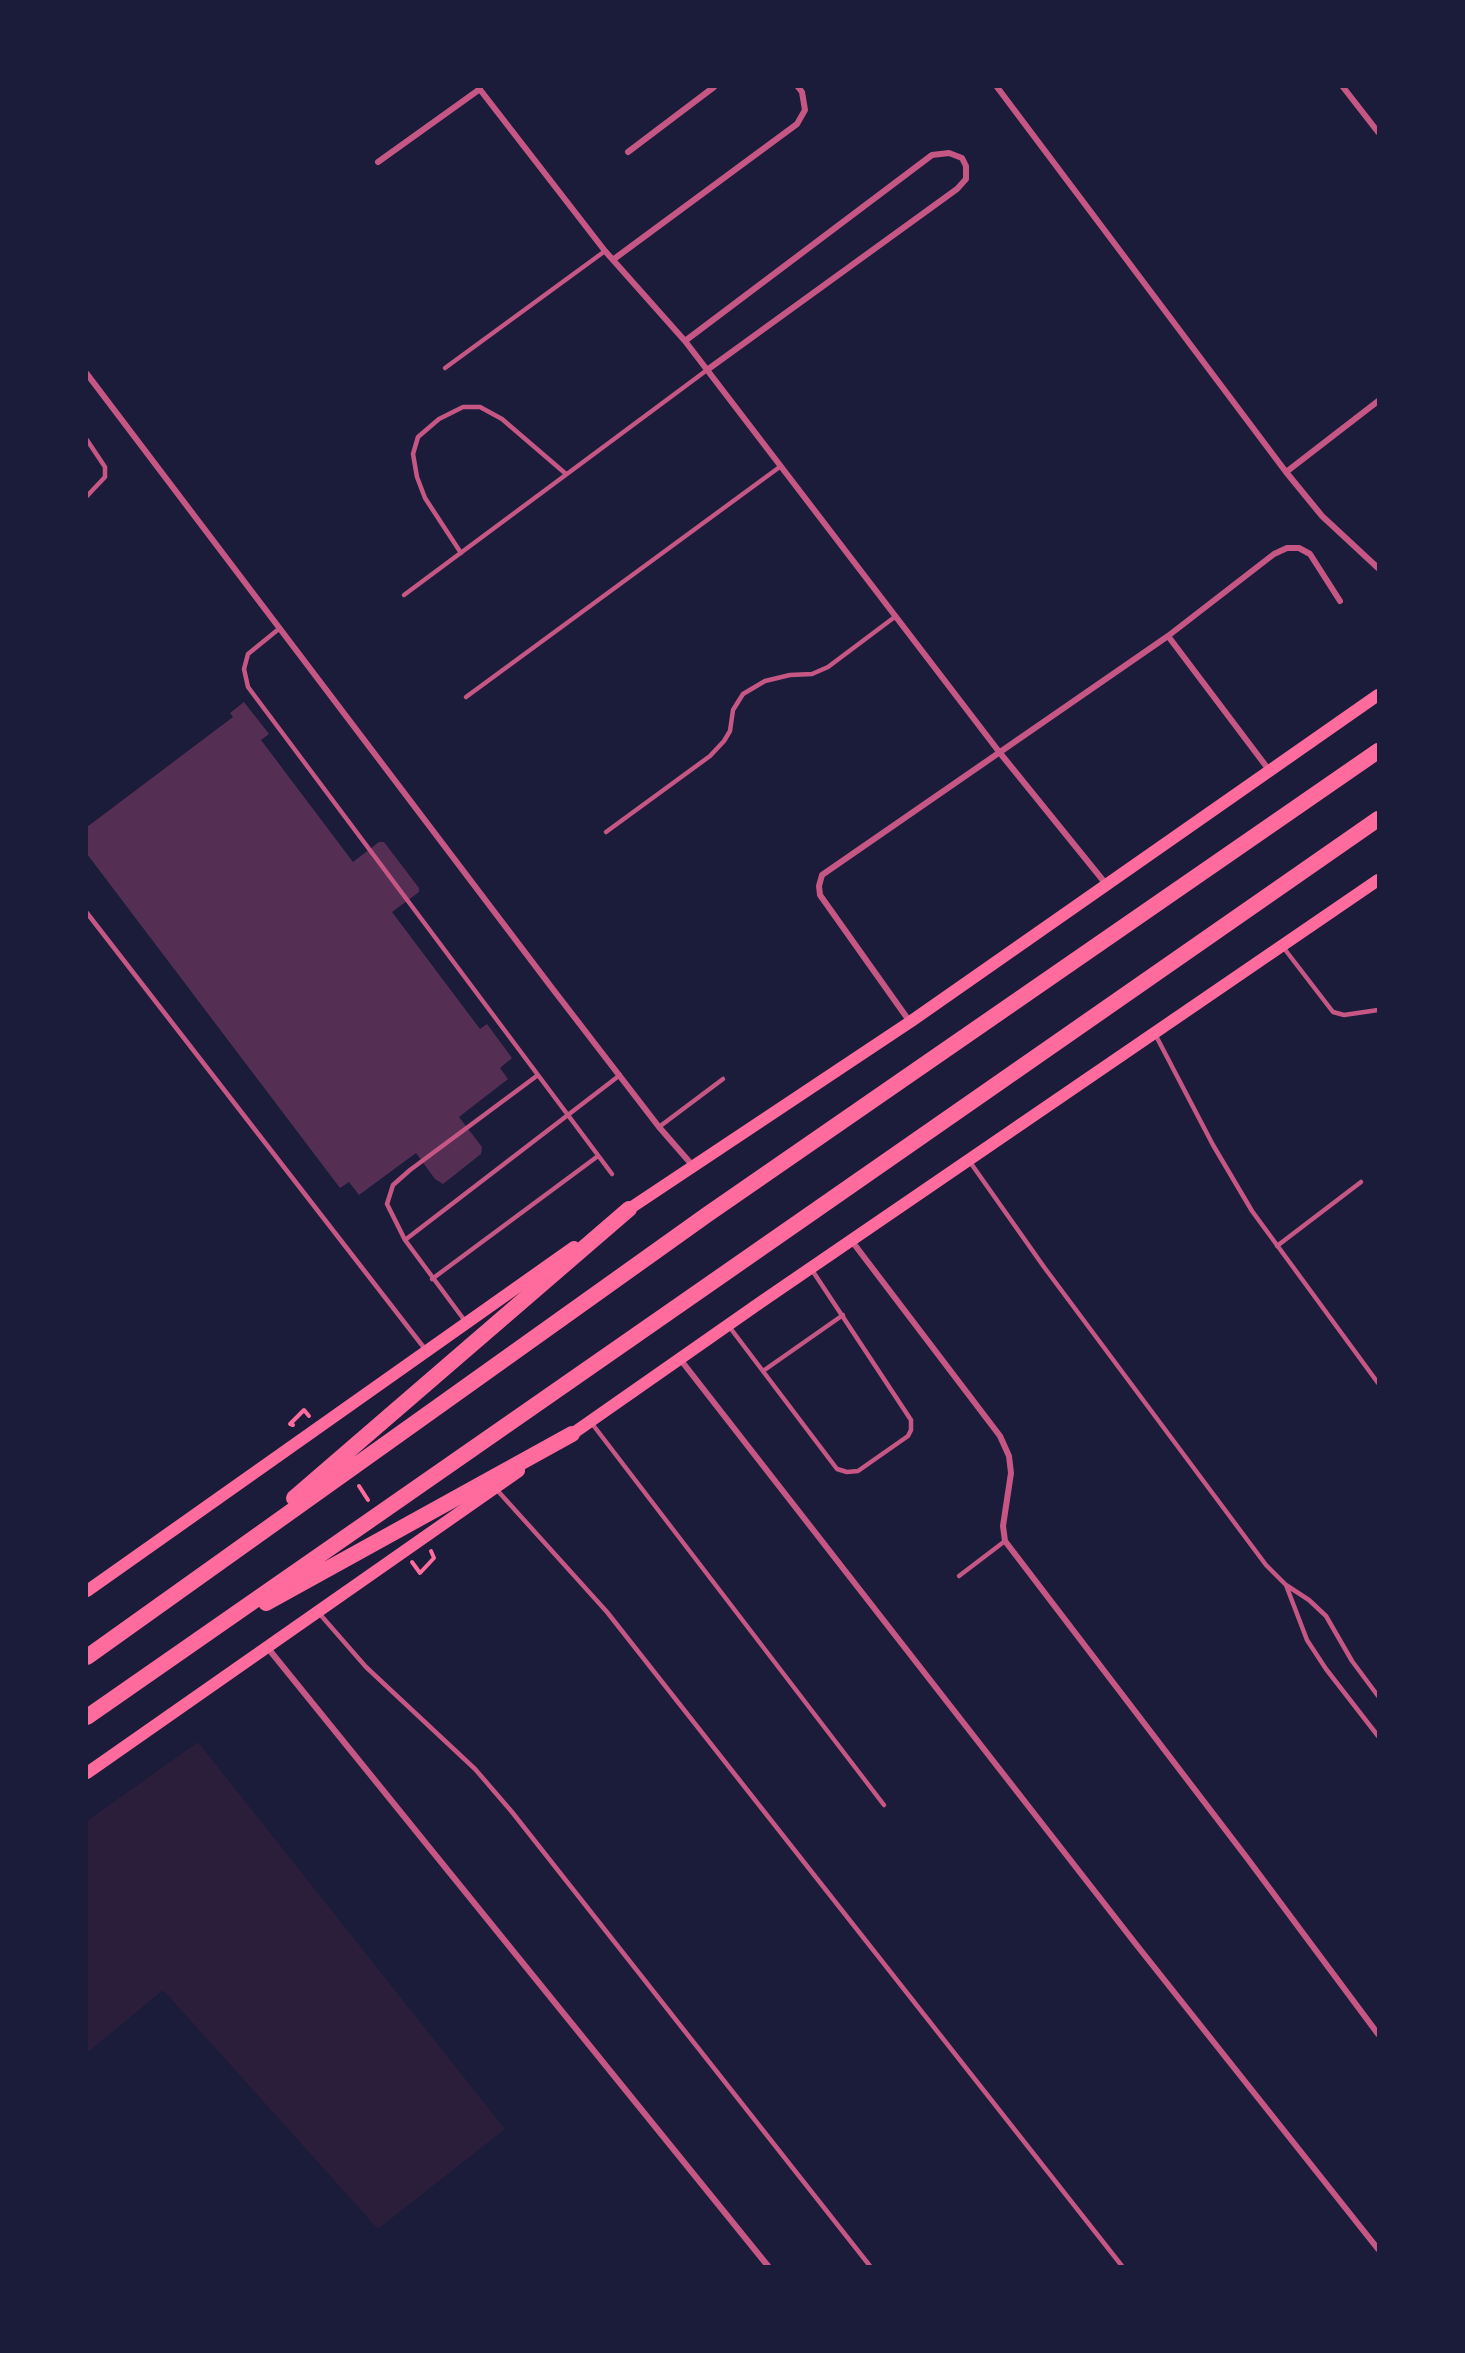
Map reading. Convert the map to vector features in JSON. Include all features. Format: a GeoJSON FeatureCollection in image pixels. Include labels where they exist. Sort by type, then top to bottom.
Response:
{"type":"FeatureCollection","features":[{"type":"Feature","properties":{"kind":"highway"},"geometry":{"type":"LineString","coordinates":[[87,1657],[708,1214],[1378,751]]}},
{"type":"Feature","properties":{"kind":"highway"},"geometry":{"type":"LineString","coordinates":[[87,1717],[1378,819]]}},
{"type":"Feature","properties":{"kind":"highway"},"geometry":{"type":"LineString","coordinates":[[216,1566],[629,1209]]}},
{"type":"Feature","properties":{"kind":"highway"},"geometry":{"type":"LineString","coordinates":[[186,1648],[572,1434]]}},
{"type":"Feature","properties":{"kind":"main road"},"geometry":{"type":"LineString","coordinates":[[87,1591],[629,1209],[910,1022],[1378,695]]}},
{"type":"Feature","properties":{"kind":"main road"},"geometry":{"type":"LineString","coordinates":[[87,1773],[728,1325],[1154,1031],[1376,885]]}},
{"type":"Feature","properties":{"kind":"street"},"geometry":{"type":"LineString","coordinates":[[628,152],[714,87]]}},
{"type":"Feature","properties":{"kind":"street"},"geometry":{"type":"LineString","coordinates":[[614,259],[797,124],[805,110],[802,92],[798,87]]}},
{"type":"Feature","properties":{"kind":"street"},"geometry":{"type":"LineString","coordinates":[[997,87],[1286,472],[1322,516],[1378,568]]}},
{"type":"Feature","properties":{"kind":"street"},"geometry":{"type":"LineString","coordinates":[[1343,87],[1378,132]]}},
{"type":"Feature","properties":{"kind":"street"},"geometry":{"type":"LineString","coordinates":[[378,162],[479,88],[605,251],[685,341],[999,753],[1106,884]]}},
{"type":"Feature","properties":{"kind":"street"},"geometry":{"type":"LineString","coordinates":[[685,341],[932,155],[950,153],[962,158],[966,166],[966,179],[957,189],[707,370]]}},
{"type":"Feature","properties":{"kind":"street"},"geometry":{"type":"LineString","coordinates":[[87,374],[659,1127],[693,1166]]}},
{"type":"Feature","properties":{"kind":"street"},"geometry":{"type":"LineString","coordinates":[[1286,472],[1378,401]]}},
{"type":"Feature","properties":{"kind":"street"},"geometry":{"type":"LineString","coordinates":[[910,1022],[820,895],[819,886],[822,874],[1168,636],[1274,554],[1287,548],[1299,548],[1310,554],[1340,601]]}},
{"type":"Feature","properties":{"kind":"street"},"geometry":{"type":"LineString","coordinates":[[1168,636],[1269,770]]}},
{"type":"Feature","properties":{"kind":"street"},"geometry":{"type":"LineString","coordinates":[[852,1240],[1000,1436],[1009,1456],[1011,1473],[1003,1526],[1005,1541],[1378,2034]]}},
{"type":"Feature","properties":{"kind":"street"},"geometry":{"type":"LineString","coordinates":[[680,1359],[1135,1943],[1378,2250]]}},
{"type":"Feature","properties":{"kind":"street"},"geometry":{"type":"LineString","coordinates":[[267,1647],[768,2266]]}},
{"type":"Feature","properties":{"kind":"lane"},"geometry":{"type":"LineString","coordinates":[[445,368],[605,251]]}},
{"type":"Feature","properties":{"kind":"lane"},"geometry":{"type":"LineString","coordinates":[[404,595],[707,370]]}},
{"type":"Feature","properties":{"kind":"lane"},"geometry":{"type":"LineString","coordinates":[[461,553],[425,498],[417,477],[413,454],[418,437],[439,419],[463,407],[480,407],[502,419],[566,474]]}},
{"type":"Feature","properties":{"kind":"lane"},"geometry":{"type":"LineString","coordinates":[[87,440],[105,467],[105,477],[87,496]]}},
{"type":"Feature","properties":{"kind":"lane"},"geometry":{"type":"LineString","coordinates":[[466,697],[781,466]]}},
{"type":"Feature","properties":{"kind":"lane"},"geometry":{"type":"LineString","coordinates":[[606,832],[710,756],[730,730],[733,710],[743,694],[765,681],[790,675],[812,674],[828,667],[896,616]]}},
{"type":"Feature","properties":{"kind":"lane"},"geometry":{"type":"LineString","coordinates":[[280,628],[248,654],[244,669],[248,687],[612,1174]]}},
{"type":"Feature","properties":{"kind":"lane"},"geometry":{"type":"LineString","coordinates":[[87,913],[427,1351]]}},
{"type":"Feature","properties":{"kind":"lane"},"geometry":{"type":"LineString","coordinates":[[1282,945],[1333,1012],[1344,1015],[1378,1010]]}},
{"type":"Feature","properties":{"kind":"lane"},"geometry":{"type":"LineString","coordinates":[[1154,1031],[1230,1178],[1378,1383]]}},
{"type":"Feature","properties":{"kind":"lane"},"geometry":{"type":"LineString","coordinates":[[467,1323],[405,1240],[387,1204],[393,1185],[410,1170],[538,1075]]}},
{"type":"Feature","properties":{"kind":"lane"},"geometry":{"type":"LineString","coordinates":[[405,1240],[620,1076]]}},
{"type":"Feature","properties":{"kind":"lane"},"geometry":{"type":"LineString","coordinates":[[659,1127],[723,1079]]}},
{"type":"Feature","properties":{"kind":"lane"},"geometry":{"type":"LineString","coordinates":[[432,1279],[598,1156]]}},
{"type":"Feature","properties":{"kind":"lane"},"geometry":{"type":"LineString","coordinates":[[969,1160],[1065,1296],[1266,1565],[1286,1585],[1309,1600],[1326,1616],[1352,1661],[1378,1696]]}},
{"type":"Feature","properties":{"kind":"lane"},"geometry":{"type":"LineString","coordinates":[[1277,1246],[1361,1182]]}},
{"type":"Feature","properties":{"kind":"lane"},"geometry":{"type":"LineString","coordinates":[[728,1325],[837,1469],[848,1472],[858,1471],[908,1436],[911,1430],[911,1420],[811,1268]]}},
{"type":"Feature","properties":{"kind":"lane"},"geometry":{"type":"LineString","coordinates":[[763,1371],[843,1315]]}},
{"type":"Feature","properties":{"kind":"lane"},"geometry":{"type":"LineString","coordinates":[[590,1421],[884,1805]]}},
{"type":"Feature","properties":{"kind":"lane"},"geometry":{"type":"LineString","coordinates":[[495,1488],[607,1612],[1122,2266]]}},
{"type":"Feature","properties":{"kind":"lane"},"geometry":{"type":"LineString","coordinates":[[959,1576],[1005,1541]]}},
{"type":"Feature","properties":{"kind":"lane"},"geometry":{"type":"LineString","coordinates":[[1286,1585],[1307,1640],[1326,1669],[1378,1736]]}},
{"type":"Feature","properties":{"kind":"lane"},"geometry":{"type":"LineString","coordinates":[[318,1612],[366,1667],[475,1769],[497,1795],[870,2266]]}},
{"type":"Feature","properties":{"kind":"path"},"geometry":{"type":"LineString","coordinates":[[304,1410],[311,1419]]}},
{"type":"Feature","properties":{"kind":"path"},"geometry":{"type":"LineString","coordinates":[[352,1477],[372,1506]]}},
{"type":"Feature","properties":{"kind":"path"},"geometry":{"type":"LineString","coordinates":[[406,1553],[420,1573]]}},
{"type":"Feature","properties":{"kind":"shaded area"},"geometry":{"type":"Polygon","coordinates":[[[198,1742],[505,2129],[378,2229],[163,1990],[87,2053],[87,1821],[198,1742]]]}},
{"type":"Feature","properties":{"kind":"building"},"geometry":{"type":"Polygon","coordinates":[[[244,702],[269,734],[261,740],[353,862],[379,842],[384,842],[419,888],[419,892],[392,912],[480,1029],[487,1024],[512,1058],[500,1068],[508,1079],[459,1117],[482,1147],[481,1154],[443,1184],[435,1179],[416,1153],[359,1195],[349,1182],[340,1188],[87,854],[87,827],[233,717],[230,713],[244,702]]]}}]}
